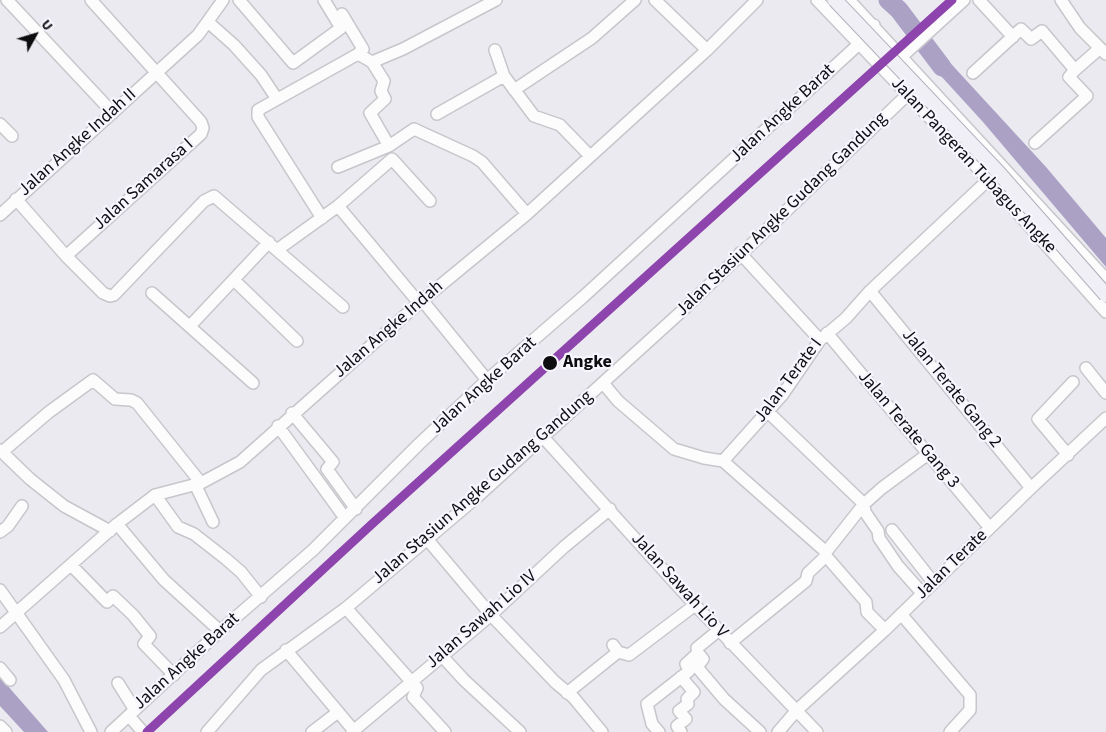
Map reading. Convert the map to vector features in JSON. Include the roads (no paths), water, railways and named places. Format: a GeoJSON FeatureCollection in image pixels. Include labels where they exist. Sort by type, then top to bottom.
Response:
{"type":"FeatureCollection","features":[{"type":"Feature","properties":{"kind":"main road","name":"Jalan Pangeran Tubagus Angke"},"geometry":{"type":"LineString","coordinates":[[835,0],[999,172],[1106,295]]}},
{"type":"Feature","properties":{"kind":"street"},"geometry":{"type":"LineString","coordinates":[[7,0],[113,113]]}},
{"type":"Feature","properties":{"kind":"street","name":"Jalan Samarasa I"},"geometry":{"type":"LineString","coordinates":[[66,256],[201,134],[201,122],[91,0]]}},
{"type":"Feature","properties":{"kind":"street"},"geometry":{"type":"LineString","coordinates":[[156,72],[198,35],[223,0]]}},
{"type":"Feature","properties":{"kind":"street"},"geometry":{"type":"LineString","coordinates":[[239,0],[293,62],[342,28],[324,0]]}},
{"type":"Feature","properties":{"kind":"street"},"geometry":{"type":"LineString","coordinates":[[322,218],[258,117],[258,110],[358,54],[363,49],[333,0]]}},
{"type":"Feature","properties":{"kind":"street"},"geometry":{"type":"LineString","coordinates":[[372,62],[403,49],[496,0]]}},
{"type":"Feature","properties":{"kind":"street"},"geometry":{"type":"LineString","coordinates":[[514,90],[592,38],[635,0]]}},
{"type":"Feature","properties":{"kind":"street"},"geometry":{"type":"LineString","coordinates":[[655,0],[707,50]]}},
{"type":"Feature","properties":{"kind":"street","name":"Jalan Angke Indah"},"geometry":{"type":"LineString","coordinates":[[0,627],[72,566],[114,527],[155,495],[198,484],[240,462],[292,413],[420,302],[527,214],[707,50],[757,0]]}},
{"type":"Feature","properties":{"kind":"street","name":"Jalan Pangeran Tubagus Angke"},"geometry":{"type":"LineString","coordinates":[[817,0],[896,81],[1106,312]]}},
{"type":"Feature","properties":{"kind":"street","name":"Jalan Pangeran Tubagus Angke"},"geometry":{"type":"LineString","coordinates":[[849,0],[905,53],[910,66],[1106,279]]}},
{"type":"Feature","properties":{"kind":"street"},"geometry":{"type":"LineString","coordinates":[[886,72],[964,0]]}},
{"type":"Feature","properties":{"kind":"street"},"geometry":{"type":"LineString","coordinates":[[979,0],[1013,37]]}},
{"type":"Feature","properties":{"kind":"street"},"geometry":{"type":"LineString","coordinates":[[1035,143],[1087,96],[1070,77],[1075,70],[1103,51],[1080,28],[1061,0]]}},
{"type":"Feature","properties":{"kind":"street"},"geometry":{"type":"LineString","coordinates":[[208,22],[234,45],[261,75],[277,99]]}},
{"type":"Feature","properties":{"kind":"street","name":"Jalan Angke Barat"},"geometry":{"type":"LineString","coordinates":[[111,732],[356,509],[419,444],[487,380],[590,291],[860,44],[869,39],[874,25]]}},
{"type":"Feature","properties":{"kind":"street"},"geometry":{"type":"LineString","coordinates":[[973,73],[1021,29],[1030,39],[1042,31],[1075,70]]}},
{"type":"Feature","properties":{"kind":"street"},"geometry":{"type":"LineString","coordinates":[[495,50],[504,76],[534,116],[560,125],[590,156]]}},
{"type":"Feature","properties":{"kind":"street"},"geometry":{"type":"LineString","coordinates":[[358,54],[372,62],[384,81],[381,91],[385,99],[370,112],[389,152],[430,201]]}},
{"type":"Feature","properties":{"kind":"street"},"geometry":{"type":"LineString","coordinates":[[896,81],[900,71],[910,66]]}},
{"type":"Feature","properties":{"kind":"street","name":"Jalan Angke Indah II"},"geometry":{"type":"LineString","coordinates":[[0,215],[156,72]]}},
{"type":"Feature","properties":{"kind":"street"},"geometry":{"type":"LineString","coordinates":[[437,114],[504,76]]}},
{"type":"Feature","properties":{"kind":"street","name":"Jalan Stasiun Angke Gudang Gandung"},"geometry":{"type":"LineString","coordinates":[[207,732],[261,670],[346,608],[603,383],[683,310],[740,253],[908,94]]}},
{"type":"Feature","properties":{"kind":"street"},"geometry":{"type":"LineString","coordinates":[[0,124],[12,136]]}},
{"type":"Feature","properties":{"kind":"street"},"geometry":{"type":"LineString","coordinates":[[190,326],[273,246],[322,218],[338,206],[389,152],[414,129],[482,162],[527,214]]}},
{"type":"Feature","properties":{"kind":"street"},"geometry":{"type":"LineString","coordinates":[[338,167],[389,152]]}},
{"type":"Feature","properties":{"kind":"street","name":"Jalan Terate I"},"geometry":{"type":"LineString","coordinates":[[724,461],[768,412],[797,375],[806,357],[823,336],[846,318],[870,291],[988,181]]}},
{"type":"Feature","properties":{"kind":"street"},"geometry":{"type":"LineString","coordinates":[[16,199],[66,256],[103,293],[114,295],[204,201],[214,196],[343,307]]}},
{"type":"Feature","properties":{"kind":"street"},"geometry":{"type":"LineString","coordinates":[[338,206],[487,380]]}},
{"type":"Feature","properties":{"kind":"street","name":"Jalan Terate Gang 3"},"geometry":{"type":"LineString","coordinates":[[740,253],[823,336],[928,454],[990,528]]}},
{"type":"Feature","properties":{"kind":"street"},"geometry":{"type":"LineString","coordinates":[[235,281],[297,341]]}},
{"type":"Feature","properties":{"kind":"street","name":"Jalan Terate Gang 2"},"geometry":{"type":"LineString","coordinates":[[870,291],[1031,488]]}},
{"type":"Feature","properties":{"kind":"street"},"geometry":{"type":"LineString","coordinates":[[152,294],[253,383]]}},
{"type":"Feature","properties":{"kind":"street"},"geometry":{"type":"LineString","coordinates":[[1086,368],[1106,393]]}},
{"type":"Feature","properties":{"kind":"street"},"geometry":{"type":"LineString","coordinates":[[213,522],[198,484],[137,404],[131,400],[116,399],[95,380],[88,382],[64,400],[1,451],[30,479],[64,506],[114,527],[164,580],[220,631]]}},
{"type":"Feature","properties":{"kind":"street"},"geometry":{"type":"LineString","coordinates":[[1068,455],[1038,419],[1073,382]]}},
{"type":"Feature","properties":{"kind":"street"},"geometry":{"type":"LineString","coordinates":[[603,383],[618,401],[674,450],[724,461],[826,554],[866,602],[867,612],[885,630]]}},
{"type":"Feature","properties":{"kind":"street"},"geometry":{"type":"LineString","coordinates":[[768,412],[864,504],[865,512],[878,531],[879,538],[898,566],[922,593]]}},
{"type":"Feature","properties":{"kind":"street"},"geometry":{"type":"LineString","coordinates":[[292,413],[333,462],[327,469],[356,509]]}},
{"type":"Feature","properties":{"kind":"street","name":"Jalan Terate"},"geometry":{"type":"LineString","coordinates":[[778,732],[797,710],[885,630],[1106,418]]}},
{"type":"Feature","properties":{"kind":"street"},"geometry":{"type":"LineString","coordinates":[[278,426],[345,518]]}},
{"type":"Feature","properties":{"kind":"street","name":"Jalan Sawah Lio V"},"geometry":{"type":"LineString","coordinates":[[543,436],[730,643],[817,732]]}},
{"type":"Feature","properties":{"kind":"street"},"geometry":{"type":"LineString","coordinates":[[730,643],[805,582],[808,573],[826,554],[864,504],[882,488],[928,454]]}},
{"type":"Feature","properties":{"kind":"street"},"geometry":{"type":"LineString","coordinates":[[155,495],[178,527],[194,534],[226,559],[241,572],[261,597]]}},
{"type":"Feature","properties":{"kind":"street"},"geometry":{"type":"LineString","coordinates":[[0,532],[8,526],[22,506]]}},
{"type":"Feature","properties":{"kind":"street","name":"Jalan Sawah Lio IV"},"geometry":{"type":"LineString","coordinates":[[354,731],[410,681],[491,615],[564,547],[610,509]]}},
{"type":"Feature","properties":{"kind":"street"},"geometry":{"type":"LineString","coordinates":[[892,530],[933,582]]}},
{"type":"Feature","properties":{"kind":"street"},"geometry":{"type":"LineString","coordinates":[[427,539],[491,615],[568,693],[602,732]]}},
{"type":"Feature","properties":{"kind":"street"},"geometry":{"type":"LineString","coordinates":[[72,566],[107,602],[113,596],[133,615],[150,636],[144,644],[174,675]]}},
{"type":"Feature","properties":{"kind":"street"},"geometry":{"type":"LineString","coordinates":[[0,590],[64,680],[91,732]]}},
{"type":"Feature","properties":{"kind":"street"},"geometry":{"type":"LineString","coordinates":[[568,693],[616,648],[629,655],[695,605]]}},
{"type":"Feature","properties":{"kind":"street"},"geometry":{"type":"LineString","coordinates":[[346,608],[410,681],[417,690],[413,697],[445,732]]}},
{"type":"Feature","properties":{"kind":"street"},"geometry":{"type":"LineString","coordinates":[[901,614],[970,695],[970,710],[950,732]]}},
{"type":"Feature","properties":{"kind":"street"},"geometry":{"type":"LineString","coordinates":[[719,630],[697,648],[698,654],[703,660],[697,667],[724,699],[760,732]]}},
{"type":"Feature","properties":{"kind":"street"},"geometry":{"type":"LineString","coordinates":[[286,650],[354,731]]}},
{"type":"Feature","properties":{"kind":"street"},"geometry":{"type":"LineString","coordinates":[[659,732],[652,724],[647,705],[689,671],[686,664],[698,654]]}},
{"type":"Feature","properties":{"kind":"street"},"geometry":{"type":"LineString","coordinates":[[442,656],[464,680],[520,732]]}},
{"type":"Feature","properties":{"kind":"street"},"geometry":{"type":"LineString","coordinates":[[0,668],[10,680]]}},
{"type":"Feature","properties":{"kind":"street"},"geometry":{"type":"LineString","coordinates":[[681,676],[694,692],[687,698],[688,704],[679,711],[686,719],[677,726],[681,732]]}},
{"type":"Feature","properties":{"kind":"street"},"geometry":{"type":"LineString","coordinates":[[118,683],[143,732]]}},
{"type":"Feature","properties":{"kind":"street"},"geometry":{"type":"LineString","coordinates":[[312,732],[338,712]]}},
{"type":"Feature","properties":{"kind":"street"},"geometry":{"type":"LineString","coordinates":[[0,726],[6,732]]}},
{"type":"Feature","properties":{"kind":"waterway"},"geometry":{"type":"LineString","coordinates":[[888,0],[899,10],[942,67]]}},
{"type":"Feature","properties":{"kind":"place","name":"Angke"},"geometry":{"type":"Point","coordinates":[550,363]}}]}
